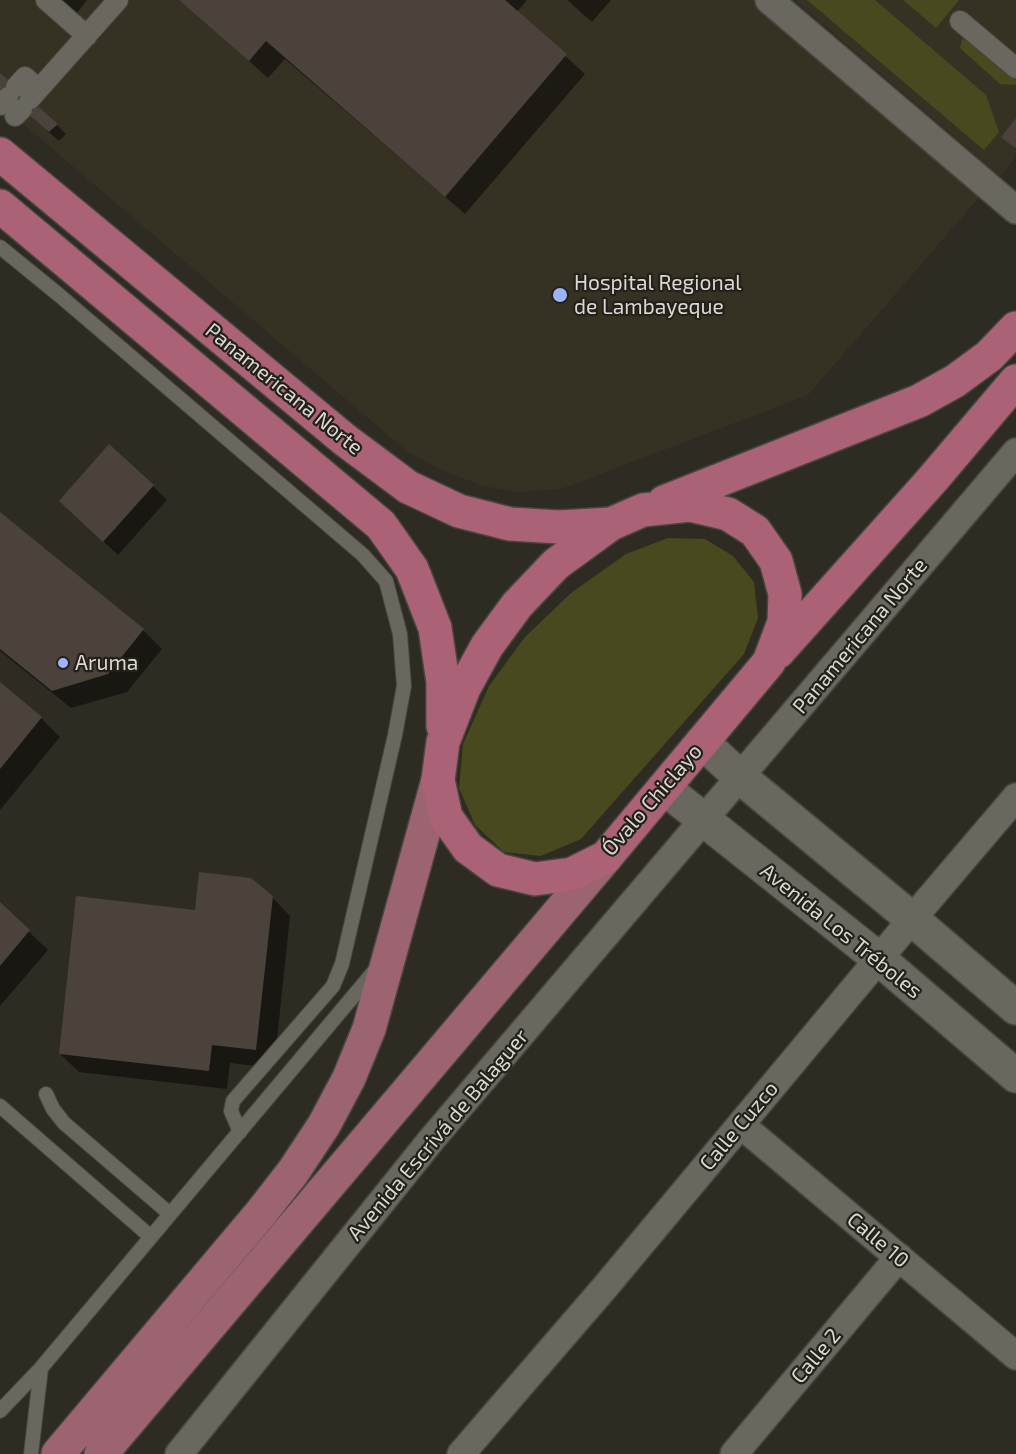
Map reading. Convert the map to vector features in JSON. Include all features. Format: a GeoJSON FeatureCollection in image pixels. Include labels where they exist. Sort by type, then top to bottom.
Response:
{"type":"FeatureCollection","features":[{"type":"Feature","properties":{"kind":"highway","name":"Panamericana Norte"},"geometry":{"type":"LineString","coordinates":[[0,154],[345,441],[408,487],[459,511],[510,524],[559,527],[611,524]]}},
{"type":"Feature","properties":{"kind":"highway","name":"Panamericana Norte"},"geometry":{"type":"LineString","coordinates":[[0,206],[69,284],[381,525],[399,575],[435,628],[443,682],[443,742]]}},
{"type":"Feature","properties":{"kind":"highway"},"geometry":{"type":"LineString","coordinates":[[643,510],[919,401],[955,381],[988,356],[1016,327]]}},
{"type":"Feature","properties":{"kind":"highway"},"geometry":{"type":"LineString","coordinates":[[769,662],[932,480],[1016,381]]}},
{"type":"Feature","properties":{"kind":"highway","name":"Óvalo Chiclayo"},"geometry":{"type":"LineString","coordinates":[[690,505],[729,514],[755,531],[776,561],[785,594],[784,622],[769,662],[606,857],[572,874],[535,879],[498,870],[468,848],[452,825],[447,817],[438,780],[443,742],[464,688],[487,646],[516,605],[555,564],[611,524],[643,510],[690,505]]}},
{"type":"Feature","properties":{"kind":"main road"},"geometry":{"type":"LineString","coordinates":[[702,742],[740,777],[1016,1008]]}},
{"type":"Feature","properties":{"kind":"main road"},"geometry":{"type":"LineString","coordinates":[[58,1454],[261,1213],[293,1172],[324,1125],[349,1078],[369,1029],[438,780]]}},
{"type":"Feature","properties":{"kind":"main road","name":"Avenida Los Tréboles"},"geometry":{"type":"LineString","coordinates":[[664,788],[879,959],[1016,1076]]}},
{"type":"Feature","properties":{"kind":"main road"},"geometry":{"type":"LineString","coordinates":[[102,1454],[606,857]]}},
{"type":"Feature","properties":{"kind":"street"},"geometry":{"type":"LineString","coordinates":[[45,0],[87,36]]}},
{"type":"Feature","properties":{"kind":"street"},"geometry":{"type":"LineString","coordinates":[[19,100],[87,36],[118,0]]}},
{"type":"Feature","properties":{"kind":"street"},"geometry":{"type":"LineString","coordinates":[[769,0],[1016,210]]}},
{"type":"Feature","properties":{"kind":"street"},"geometry":{"type":"LineString","coordinates":[[960,21],[1016,68]]}},
{"type":"Feature","properties":{"kind":"street","name":"Panamericana Norte"},"geometry":{"type":"LineString","coordinates":[[703,821],[1016,452]]}},
{"type":"Feature","properties":{"kind":"street","name":"Calle Cuzco"},"geometry":{"type":"LineString","coordinates":[[461,1454],[606,1286],[1016,797]]}},
{"type":"Feature","properties":{"kind":"street","name":"Avenida Escrivá de Balaguer"},"geometry":{"type":"LineString","coordinates":[[179,1454],[432,1139],[703,821]]}},
{"type":"Feature","properties":{"kind":"street","name":"Calle 10"},"geometry":{"type":"LineString","coordinates":[[741,1125],[1016,1356]]}},
{"type":"Feature","properties":{"kind":"street","name":"Calle 2"},"geometry":{"type":"LineString","coordinates":[[734,1454],[899,1257]]}},
{"type":"Feature","properties":{"kind":"lane"},"geometry":{"type":"LineString","coordinates":[[0,248],[69,284]]}},
{"type":"Feature","properties":{"kind":"lane"},"geometry":{"type":"LineString","coordinates":[[240,1132],[231,1111],[233,1101],[333,986],[342,964],[404,686],[399,575]]}},
{"type":"Feature","properties":{"kind":"lane"},"geometry":{"type":"LineString","coordinates":[[0,1411],[40,1368],[152,1237],[390,952]]}},
{"type":"Feature","properties":{"kind":"lane"},"geometry":{"type":"LineString","coordinates":[[333,986],[349,1001]]}},
{"type":"Feature","properties":{"kind":"lane"},"geometry":{"type":"LineString","coordinates":[[46,1094],[53,1109],[64,1123],[171,1214]]}},
{"type":"Feature","properties":{"kind":"lane"},"geometry":{"type":"LineString","coordinates":[[0,1106],[152,1237]]}},
{"type":"Feature","properties":{"kind":"lane"},"geometry":{"type":"LineString","coordinates":[[31,1454],[40,1368]]}},
{"type":"Feature","properties":{"kind":"shaded area","name":"Hospital Regional de Lambayeque"},"geometry":{"type":"Polygon","coordinates":[[[0,0],[754,0],[982,194],[808,395],[561,489],[517,492],[483,486],[442,470],[408,452],[0,104],[0,0]]]}},
{"type":"Feature","properties":{"kind":"shaded area"},"geometry":{"type":"Polygon","coordinates":[[[795,0],[1016,0],[1016,157],[1000,176],[795,0]]]}},
{"type":"Feature","properties":{"kind":"shaded area"},"geometry":{"type":"Polygon","coordinates":[[[807,0],[875,0],[986,95],[999,132],[984,150],[807,0]]]}},
{"type":"Feature","properties":{"kind":"shaded area"},"geometry":{"type":"Polygon","coordinates":[[[903,0],[959,0],[936,28],[903,0]]]}},
{"type":"Feature","properties":{"kind":"shaded area"},"geometry":{"type":"Polygon","coordinates":[[[969,36],[1016,78],[1016,85],[1000,84],[960,48],[962,40],[969,36]]]}},
{"type":"Feature","properties":{"kind":"shaded area"},"geometry":{"type":"Polygon","coordinates":[[[668,538],[705,539],[733,556],[754,582],[758,618],[744,654],[581,839],[541,856],[504,852],[475,825],[459,788],[463,744],[489,686],[525,637],[571,593],[626,554],[668,538]]]}},
{"type":"Feature","properties":{"kind":"building"},"geometry":{"type":"Polygon","coordinates":[[[179,0],[505,0],[567,54],[445,197],[266,41],[249,61],[179,0]]]}},
{"type":"Feature","properties":{"kind":"building"},"geometry":{"type":"Polygon","coordinates":[[[0,73],[58,124],[49,132],[0,90],[0,73]]]}},
{"type":"Feature","properties":{"kind":"building"},"geometry":{"type":"Polygon","coordinates":[[[1016,118],[1016,147],[1015,148],[1001,137],[1016,118]]]}},
{"type":"Feature","properties":{"kind":"building"},"geometry":{"type":"Polygon","coordinates":[[[109,444],[154,485],[103,542],[59,501],[109,444]]]}},
{"type":"Feature","properties":{"kind":"building"},"geometry":{"type":"Polygon","coordinates":[[[0,512],[144,629],[108,674],[52,691],[0,649],[0,512]]]}},
{"type":"Feature","properties":{"kind":"building"},"geometry":{"type":"Polygon","coordinates":[[[0,682],[42,717],[0,769],[0,682]]]}},
{"type":"Feature","properties":{"kind":"building"},"geometry":{"type":"Polygon","coordinates":[[[199,872],[251,878],[273,896],[256,1050],[212,1045],[209,1071],[59,1054],[76,896],[195,910],[199,872]]]}},
{"type":"Feature","properties":{"kind":"building"},"geometry":{"type":"Polygon","coordinates":[[[0,902],[30,930],[0,966],[0,902]]]}},
{"type":"Feature","properties":{"kind":"place","name":"Hospital Regional de Lambayeque"},"geometry":{"type":"Point","coordinates":[560,295]}},
{"type":"Feature","properties":{"kind":"place","name":"Aruma"},"geometry":{"type":"Point","coordinates":[63,663]}}]}
